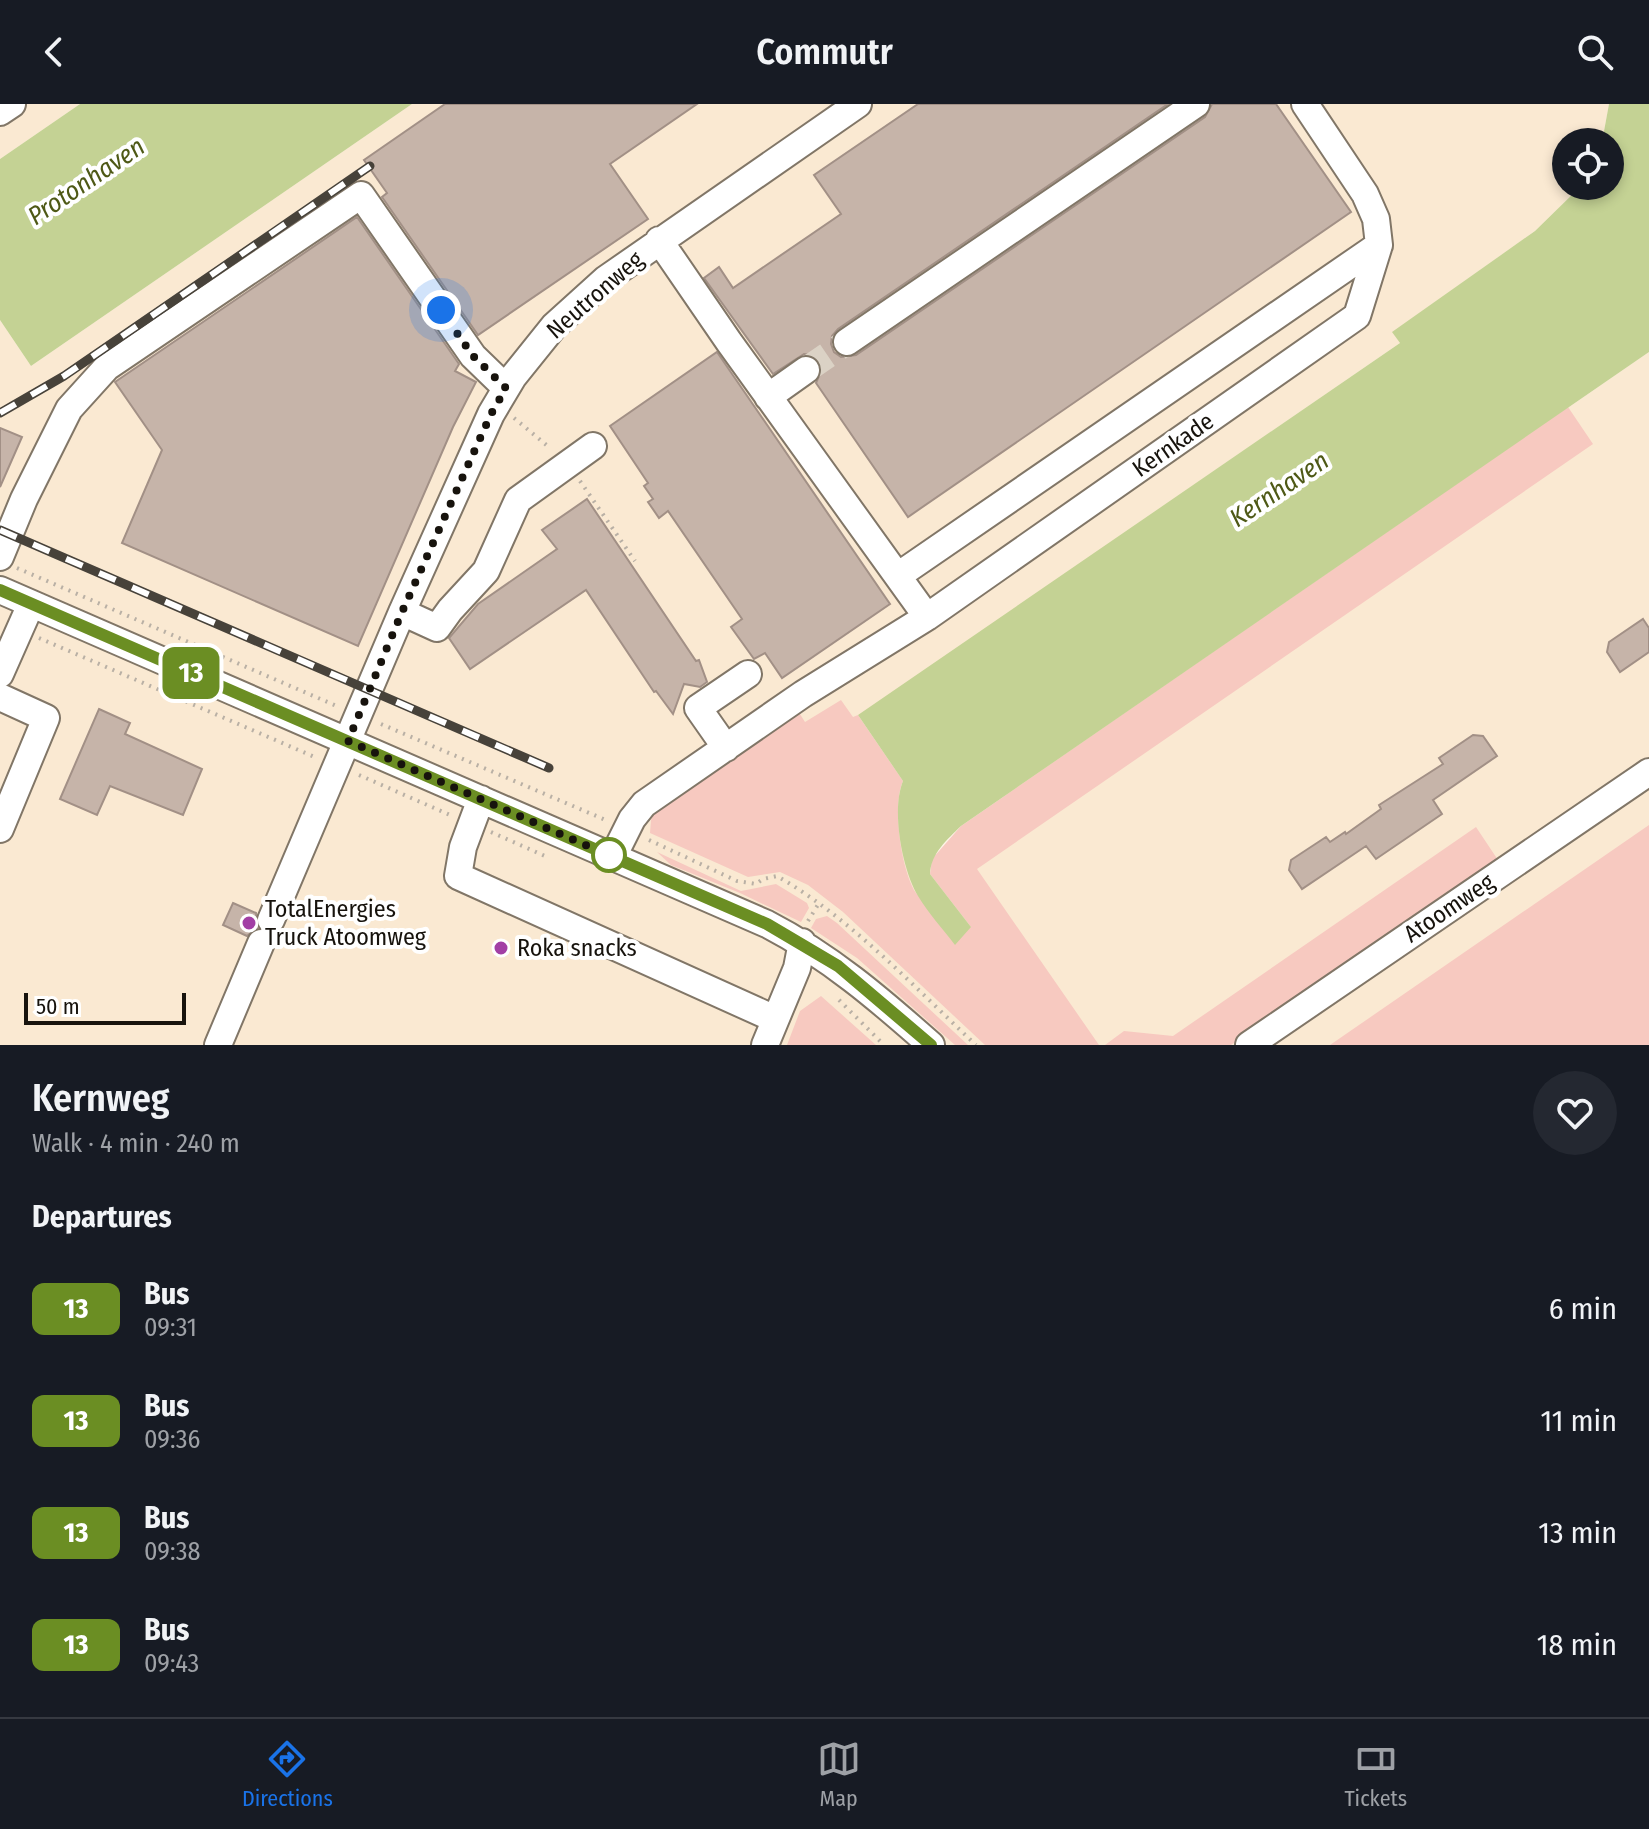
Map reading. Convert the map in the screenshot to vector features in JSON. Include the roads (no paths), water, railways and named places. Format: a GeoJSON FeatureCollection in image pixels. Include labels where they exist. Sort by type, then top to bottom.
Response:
{"type":"FeatureCollection","features":[{"type":"Feature","properties":{"kind":"street"},"geometry":{"type":"LineString","coordinates":[[0,112],[12,104]]}},
{"type":"Feature","properties":{"kind":"street","name":"Neutronweg"},"geometry":{"type":"LineString","coordinates":[[218,1045],[402,612],[491,414],[506,388],[554,326],[606,279],[858,104]]}},
{"type":"Feature","properties":{"kind":"street"},"geometry":{"type":"LineString","coordinates":[[847,342],[1196,104]]}},
{"type":"Feature","properties":{"kind":"street","name":"Kernkade"},"geometry":{"type":"LineString","coordinates":[[613,857],[632,819],[644,804],[803,694],[927,617],[1357,316],[1379,245],[1376,219],[1365,194],[1305,104]]}},
{"type":"Feature","properties":{"kind":"street"},"geometry":{"type":"LineString","coordinates":[[0,557],[24,499],[69,409],[107,367],[361,195],[473,356],[506,388]]}},
{"type":"Feature","properties":{"kind":"street","name":"Neutronweg"},"geometry":{"type":"LineString","coordinates":[[659,240],[768,397],[899,575]]}},
{"type":"Feature","properties":{"kind":"street","name":"Kernkade"},"geometry":{"type":"LineString","coordinates":[[899,575],[1379,245]]}},
{"type":"Feature","properties":{"kind":"street"},"geometry":{"type":"LineString","coordinates":[[768,397],[806,370]]}},
{"type":"Feature","properties":{"kind":"street"},"geometry":{"type":"LineString","coordinates":[[402,612],[437,628],[486,571],[518,500],[593,446]]}},
{"type":"Feature","properties":{"kind":"street"},"geometry":{"type":"LineString","coordinates":[[899,575],[927,617]]}},
{"type":"Feature","properties":{"kind":"street"},"geometry":{"type":"LineString","coordinates":[[0,590],[767,924],[802,942],[872,992],[931,1045]]}},
{"type":"Feature","properties":{"kind":"street"},"geometry":{"type":"LineString","coordinates":[[0,674],[31,604]]}},
{"type":"Feature","properties":{"kind":"street"},"geometry":{"type":"LineString","coordinates":[[726,748],[698,708],[748,674]]}},
{"type":"Feature","properties":{"kind":"street"},"geometry":{"type":"LineString","coordinates":[[0,697],[46,718],[0,829]]}},
{"type":"Feature","properties":{"kind":"street","name":"Atoomweg"},"geometry":{"type":"LineString","coordinates":[[1249,1045],[1649,772]]}},
{"type":"Feature","properties":{"kind":"street"},"geometry":{"type":"LineString","coordinates":[[481,799],[463,847],[458,876],[775,1019]]}},
{"type":"Feature","properties":{"kind":"street"},"geometry":{"type":"LineString","coordinates":[[765,1045],[797,968],[802,942]]}},
{"type":"Feature","properties":{"kind":"water","name":"Protonhaven"},"geometry":{"type":"Polygon","coordinates":[[[80,104],[412,104],[31,366],[0,320],[0,159],[80,104]]]}},
{"type":"Feature","properties":{"kind":"water","name":"Kernhaven"},"geometry":{"type":"Polygon","coordinates":[[[1609,104],[1649,104],[1649,352],[961,826],[937,853],[930,874],[971,927],[955,945],[926,909],[912,884],[898,823],[903,781],[858,715],[1400,343],[1392,332],[1535,231],[1567,200],[1624,200],[1624,128],[1605,128],[1609,104]]]}},
{"type":"Feature","properties":{"kind":"tunnel"},"geometry":{"type":"LineString","coordinates":[[806,370],[847,342]]}},
{"type":"Feature","properties":{"kind":"railway"},"geometry":{"type":"LineString","coordinates":[[0,413],[64,376],[370,166]]}},
{"type":"Feature","properties":{"kind":"railway"},"geometry":{"type":"LineString","coordinates":[[0,530],[549,768]]}},
{"type":"Feature","properties":{"kind":"place","name":"TotalEnergies Truck Atoomweg"},"geometry":{"type":"Point","coordinates":[249,923]}},
{"type":"Feature","properties":{"kind":"place","name":"Roka snacks"},"geometry":{"type":"Point","coordinates":[501,948]}}]}
